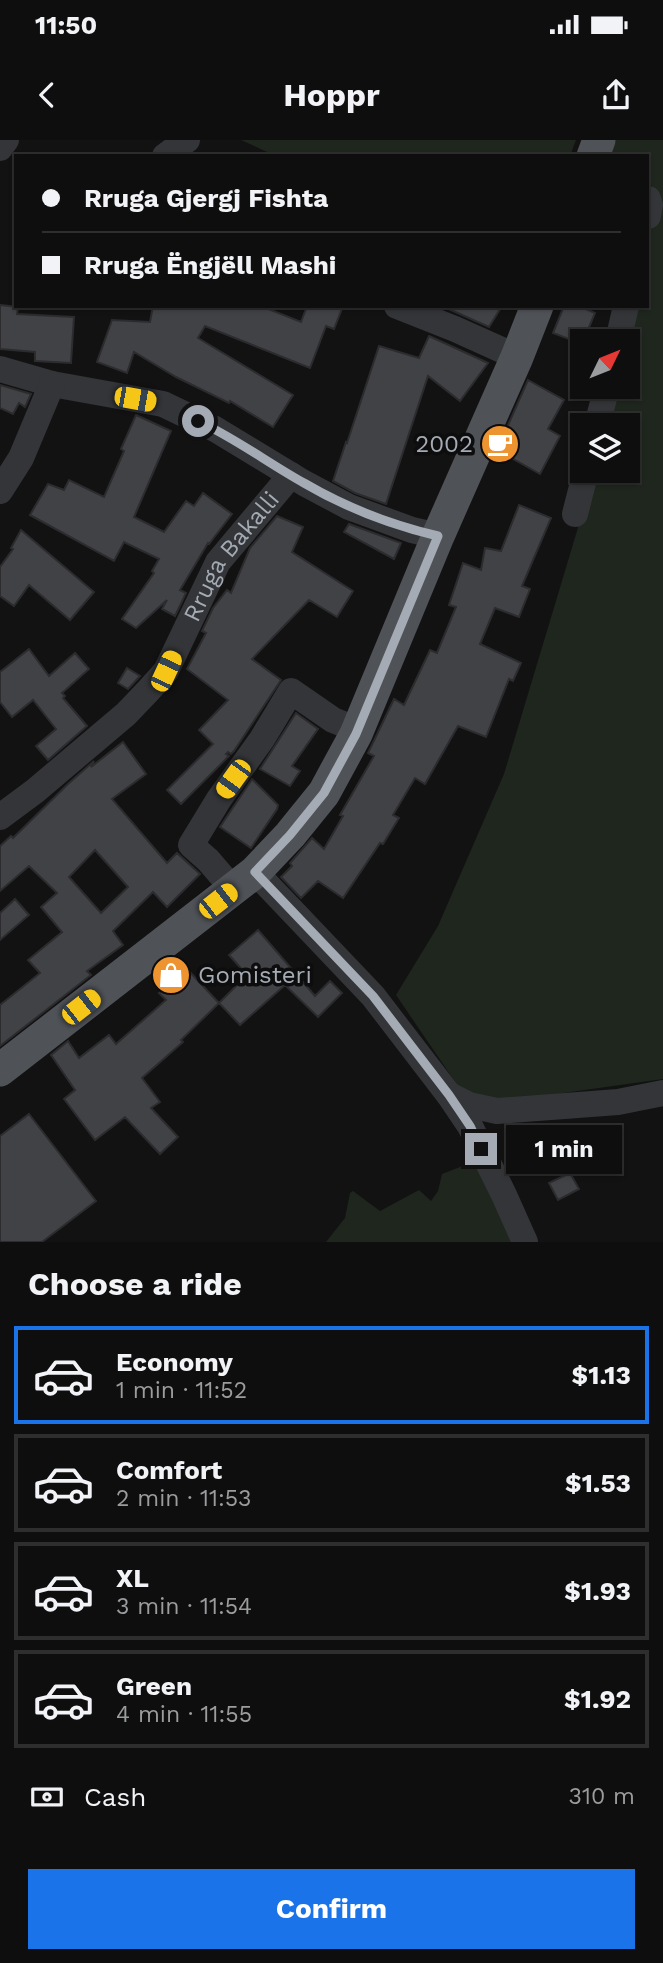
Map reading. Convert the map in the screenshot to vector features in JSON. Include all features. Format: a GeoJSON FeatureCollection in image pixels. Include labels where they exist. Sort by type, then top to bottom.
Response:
{"type":"FeatureCollection","features":[{"type":"Feature","properties":{"kind":"main road"},"geometry":{"type":"LineString","coordinates":[[0,1070],[244,881],[290,835],[324,793],[358,730],[536,308]]}},
{"type":"Feature","properties":{"kind":"street"},"geometry":{"type":"LineString","coordinates":[[0,148],[5,140]]}},
{"type":"Feature","properties":{"kind":"street"},"geometry":{"type":"LineString","coordinates":[[168,154],[187,140]]}},
{"type":"Feature","properties":{"kind":"street"},"geometry":{"type":"LineString","coordinates":[[402,308],[517,358]]}},
{"type":"Feature","properties":{"kind":"street"},"geometry":{"type":"LineString","coordinates":[[621,329],[626,308]]}},
{"type":"Feature","properties":{"kind":"street"},"geometry":{"type":"LineString","coordinates":[[0,369],[52,384],[163,404],[215,429],[349,507],[412,530],[438,536]]}},
{"type":"Feature","properties":{"kind":"street"},"geometry":{"type":"LineString","coordinates":[[0,491],[22,458],[52,384]]}},
{"type":"Feature","properties":{"kind":"street","name":"Rruga Bakalli"},"geometry":{"type":"LineString","coordinates":[[0,817],[127,714],[166,671],[218,562],[291,475]]}},
{"type":"Feature","properties":{"kind":"street"},"geometry":{"type":"LineString","coordinates":[[575,513],[583,483]]}},
{"type":"Feature","properties":{"kind":"street"},"geometry":{"type":"LineString","coordinates":[[358,730],[333,720],[291,691],[191,845],[208,860],[244,881],[373,996],[470,1126],[525,1242]]}},
{"type":"Feature","properties":{"kind":"street"},"geometry":{"type":"LineString","coordinates":[[449,1095],[469,1105],[497,1111],[618,1102],[663,1093]]}},
{"type":"Feature","properties":{"kind":"shaded area"},"geometry":{"type":"Polygon","coordinates":[[[241,140],[576,140],[571,154],[272,154],[241,140]]]}},
{"type":"Feature","properties":{"kind":"shaded area"},"geometry":{"type":"Polygon","coordinates":[[[611,140],[663,140],[663,1079],[506,1101],[462,1092],[396,995],[438,926],[504,774],[591,483],[640,483],[640,413],[608,413],[610,399],[640,399],[640,329],[630,329],[634,308],[649,308],[649,240],[655,210],[653,189],[649,180],[649,154],[606,154],[611,140]]]}},
{"type":"Feature","properties":{"kind":"shaded area"},"geometry":{"type":"Polygon","coordinates":[[[478,1160],[516,1242],[326,1242],[345,1218],[350,1193],[353,1191],[380,1211],[419,1190],[431,1201],[438,1191],[442,1174],[478,1160]]]}},
{"type":"Feature","properties":{"kind":"building"},"geometry":{"type":"Polygon","coordinates":[[[0,305],[18,308],[17,314],[74,317],[71,363],[35,361],[35,352],[0,349],[0,305]]]}},
{"type":"Feature","properties":{"kind":"building"},"geometry":{"type":"Polygon","coordinates":[[[153,308],[266,308],[301,322],[306,308],[342,308],[334,329],[326,326],[310,368],[205,326],[198,338],[293,395],[273,427],[230,401],[229,403],[176,377],[134,352],[127,373],[97,362],[112,320],[150,322],[153,308]]]}},
{"type":"Feature","properties":{"kind":"building"},"geometry":{"type":"Polygon","coordinates":[[[446,308],[501,308],[489,327],[446,308]]]}},
{"type":"Feature","properties":{"kind":"building"},"geometry":{"type":"Polygon","coordinates":[[[563,308],[584,308],[595,313],[588,329],[570,329],[570,339],[553,333],[563,308]]]}},
{"type":"Feature","properties":{"kind":"building"},"geometry":{"type":"Polygon","coordinates":[[[429,336],[488,363],[460,401],[428,376],[386,504],[355,493],[333,481],[379,346],[419,358],[429,336]]]}},
{"type":"Feature","properties":{"kind":"building"},"geometry":{"type":"Polygon","coordinates":[[[528,380],[564,400],[548,429],[560,436],[540,474],[497,450],[528,380]]]}},
{"type":"Feature","properties":{"kind":"building"},"geometry":{"type":"Polygon","coordinates":[[[0,385],[31,394],[25,407],[19,403],[13,414],[0,408],[0,385]]]}},
{"type":"Feature","properties":{"kind":"building"},"geometry":{"type":"Polygon","coordinates":[[[136,415],[171,431],[134,517],[164,532],[186,501],[194,506],[203,493],[232,514],[208,543],[180,590],[186,593],[175,616],[162,609],[167,600],[136,628],[122,619],[154,573],[152,571],[159,559],[124,542],[114,561],[30,515],[48,484],[64,490],[69,480],[104,497],[136,415]]]}},
{"type":"Feature","properties":{"kind":"building"},"geometry":{"type":"Polygon","coordinates":[[[519,505],[551,518],[522,586],[530,589],[519,617],[495,608],[480,644],[521,663],[513,681],[509,679],[486,737],[458,726],[425,784],[415,778],[393,815],[399,818],[343,898],[318,881],[301,898],[281,877],[312,838],[324,849],[374,756],[368,753],[394,699],[404,705],[430,650],[437,653],[456,607],[449,605],[463,563],[481,570],[485,548],[501,551],[519,505]]]}},
{"type":"Feature","properties":{"kind":"building"},"geometry":{"type":"Polygon","coordinates":[[[277,516],[303,527],[292,552],[353,591],[337,617],[309,600],[252,659],[281,680],[234,751],[226,754],[229,756],[181,804],[167,790],[213,744],[199,730],[228,700],[187,669],[206,633],[202,631],[213,608],[227,590],[231,593],[250,548],[277,516]]]}},
{"type":"Feature","properties":{"kind":"building"},"geometry":{"type":"Polygon","coordinates":[[[349,524],[401,543],[394,559],[344,532],[349,524]]]}},
{"type":"Feature","properties":{"kind":"building"},"geometry":{"type":"Polygon","coordinates":[[[21,530],[94,592],[70,620],[29,585],[14,606],[0,596],[0,567],[13,549],[11,548],[21,530]]]}},
{"type":"Feature","properties":{"kind":"building"},"geometry":{"type":"Polygon","coordinates":[[[29,649],[49,676],[75,653],[89,669],[62,693],[65,696],[63,698],[87,726],[48,760],[36,746],[56,729],[33,700],[12,717],[0,702],[0,672],[29,649]]]}},
{"type":"Feature","properties":{"kind":"building"},"geometry":{"type":"Polygon","coordinates":[[[127,668],[140,676],[128,689],[118,683],[127,668]]]}},
{"type":"Feature","properties":{"kind":"building"},"geometry":{"type":"Polygon","coordinates":[[[296,713],[318,729],[292,766],[300,771],[290,786],[260,769],[296,713]]]}},
{"type":"Feature","properties":{"kind":"building"},"geometry":{"type":"Polygon","coordinates":[[[123,742],[146,774],[112,799],[167,863],[177,853],[200,874],[167,907],[153,892],[113,931],[123,945],[87,971],[91,975],[0,1046],[0,1005],[40,973],[28,960],[62,932],[41,907],[57,893],[29,866],[0,891],[0,846],[11,836],[13,838],[94,761],[91,767],[123,742]],[[95,850],[69,877],[101,913],[128,887],[95,850]]]}},
{"type":"Feature","properties":{"kind":"building"},"geometry":{"type":"Polygon","coordinates":[[[252,779],[278,805],[251,848],[220,827],[252,779]]]}},
{"type":"Feature","properties":{"kind":"building"},"geometry":{"type":"Polygon","coordinates":[[[15,899],[29,915],[0,940],[0,913],[15,899]]]}},
{"type":"Feature","properties":{"kind":"building"},"geometry":{"type":"Polygon","coordinates":[[[258,930],[315,996],[330,981],[342,993],[318,1017],[285,985],[240,1025],[219,1003],[247,975],[229,955],[258,930]]]}},
{"type":"Feature","properties":{"kind":"building"},"geometry":{"type":"Polygon","coordinates":[[[186,968],[219,1003],[181,1040],[183,1042],[142,1078],[160,1102],[151,1108],[178,1137],[160,1154],[125,1117],[95,1140],[64,1099],[75,1090],[51,1055],[68,1041],[79,1058],[109,1035],[116,1044],[166,1000],[159,993],[186,968]]]}},
{"type":"Feature","properties":{"kind":"building"},"geometry":{"type":"Polygon","coordinates":[[[29,1114],[96,1201],[42,1242],[0,1242],[0,1136],[29,1114]]]}},
{"type":"Feature","properties":{"kind":"building"},"geometry":{"type":"Polygon","coordinates":[[[570,1173],[579,1189],[558,1200],[549,1183],[570,1173]]]}},
{"type":"Feature","properties":{"kind":"place","name":"2002"},"geometry":{"type":"Point","coordinates":[500,444]}},
{"type":"Feature","properties":{"kind":"place","name":"Gomisteri"},"geometry":{"type":"Point","coordinates":[171,975]}},
{"type":"Feature","properties":{"kind":"route"},"geometry":{"type":"LineString","coordinates":[[198,421],[349,507],[412,530],[438,536],[356,734],[324,793],[255,872],[373,996],[449,1095],[470,1126],[481,1149]]}}]}
